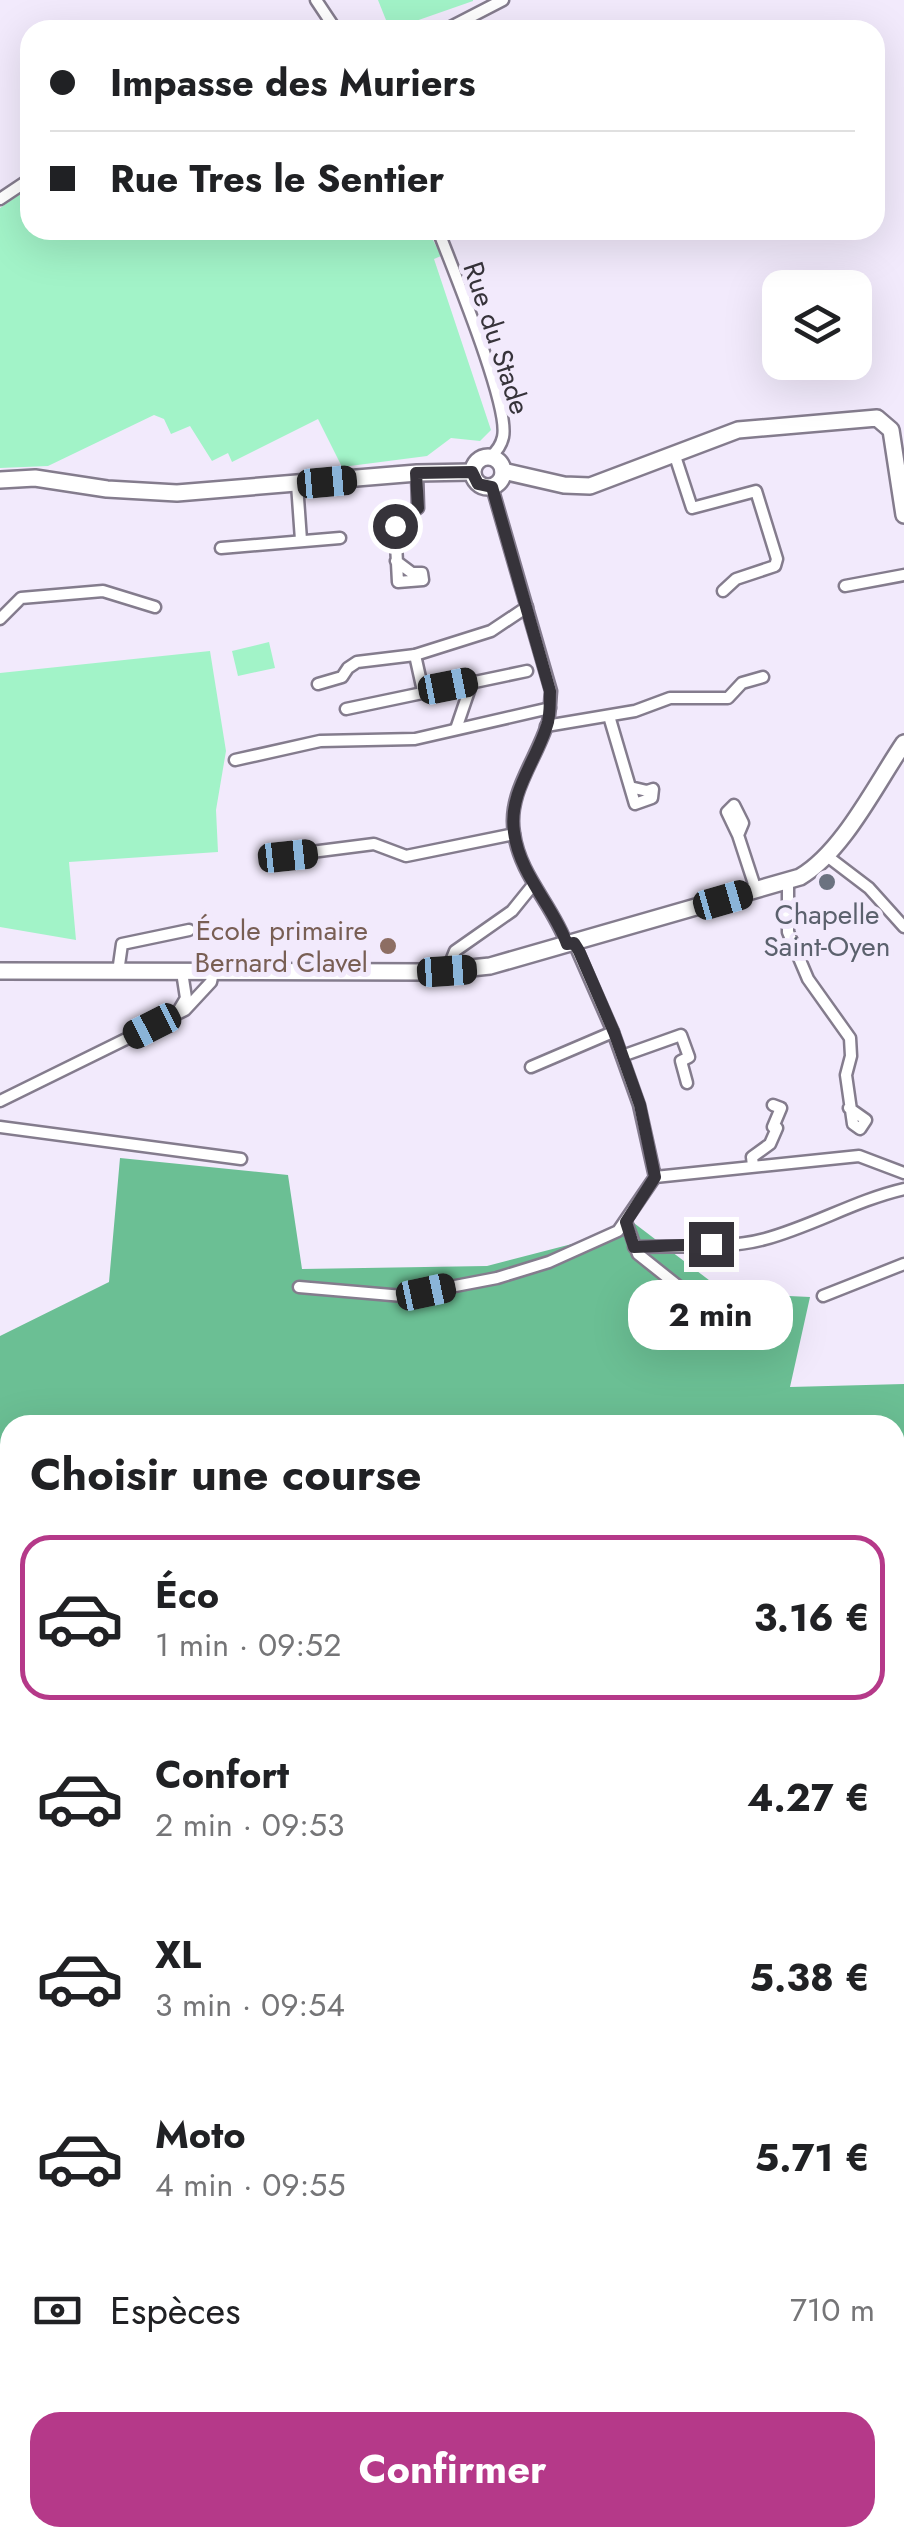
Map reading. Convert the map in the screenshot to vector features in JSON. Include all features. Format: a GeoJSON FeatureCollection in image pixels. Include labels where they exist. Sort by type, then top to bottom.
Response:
{"type":"FeatureCollection","features":[{"type":"Feature","properties":{"kind":"street"},"geometry":{"type":"LineString","coordinates":[[464,20],[502,0]]}},
{"type":"Feature","properties":{"kind":"street","name":"Rue du Stade"},"geometry":{"type":"LineString","coordinates":[[442,240],[502,413],[504,434],[497,452],[490,456]]}},
{"type":"Feature","properties":{"kind":"street"},"geometry":{"type":"LineString","coordinates":[[503,471],[590,486],[738,430],[870,418],[888,425],[900,466],[904,515]]}},
{"type":"Feature","properties":{"kind":"street"},"geometry":{"type":"LineString","coordinates":[[674,452],[692,508],[756,492],[777,559],[775,566],[736,580],[723,592]]}},
{"type":"Feature","properties":{"kind":"street"},"geometry":{"type":"LineString","coordinates":[[472,472],[478,460],[490,456],[497,459],[502,478],[492,487]]}},
{"type":"Feature","properties":{"kind":"street"},"geometry":{"type":"LineString","coordinates":[[0,480],[35,478],[107,489],[177,492],[472,472]]}},
{"type":"Feature","properties":{"kind":"street"},"geometry":{"type":"LineString","coordinates":[[472,472],[478,484],[492,487]]}},
{"type":"Feature","properties":{"kind":"street"},"geometry":{"type":"LineString","coordinates":[[396,561],[395,526],[418,508],[416,473]]}},
{"type":"Feature","properties":{"kind":"street"},"geometry":{"type":"LineString","coordinates":[[297,484],[301,540]]}},
{"type":"Feature","properties":{"kind":"street"},"geometry":{"type":"LineString","coordinates":[[300,1288],[403,1296],[482,1281],[591,1246],[618,1231],[655,1177],[640,1105],[614,1032],[570,944],[532,885],[514,834],[513,808],[546,726],[550,691],[492,487]]}},
{"type":"Feature","properties":{"kind":"street"},"geometry":{"type":"LineString","coordinates":[[221,548],[340,538]]}},
{"type":"Feature","properties":{"kind":"street"},"geometry":{"type":"LineString","coordinates":[[845,586],[904,575]]}},
{"type":"Feature","properties":{"kind":"street"},"geometry":{"type":"LineString","coordinates":[[0,620],[22,598],[103,590],[155,607]]}},
{"type":"Feature","properties":{"kind":"street"},"geometry":{"type":"LineString","coordinates":[[318,684],[342,677],[357,662],[416,655],[492,632],[526,607]]}},
{"type":"Feature","properties":{"kind":"street"},"geometry":{"type":"LineString","coordinates":[[416,655],[423,691]]}},
{"type":"Feature","properties":{"kind":"street"},"geometry":{"type":"LineString","coordinates":[[346,708],[526,671]]}},
{"type":"Feature","properties":{"kind":"street"},"geometry":{"type":"LineString","coordinates":[[546,726],[609,716],[670,698],[728,698],[742,683],[763,677]]}},
{"type":"Feature","properties":{"kind":"street"},"geometry":{"type":"LineString","coordinates":[[456,729],[472,682]]}},
{"type":"Feature","properties":{"kind":"street"},"geometry":{"type":"LineString","coordinates":[[234,760],[320,741],[416,739],[550,708]]}},
{"type":"Feature","properties":{"kind":"street"},"geometry":{"type":"LineString","coordinates":[[609,716],[630,786]]}},
{"type":"Feature","properties":{"kind":"street"},"geometry":{"type":"LineString","coordinates":[[0,971],[447,971],[490,966],[808,872],[828,856],[904,742]]}},
{"type":"Feature","properties":{"kind":"street"},"geometry":{"type":"LineString","coordinates":[[288,856],[374,844],[406,856],[514,834]]}},
{"type":"Feature","properties":{"kind":"street"},"geometry":{"type":"LineString","coordinates":[[738,835],[756,890]]}},
{"type":"Feature","properties":{"kind":"street"},"geometry":{"type":"LineString","coordinates":[[828,856],[869,888],[903,922]]}},
{"type":"Feature","properties":{"kind":"street"},"geometry":{"type":"LineString","coordinates":[[788,881],[788,932],[808,979],[850,1038],[846,1075],[849,1108]]}},
{"type":"Feature","properties":{"kind":"street"},"geometry":{"type":"LineString","coordinates":[[447,971],[455,951],[501,920],[522,901],[532,885]]}},
{"type":"Feature","properties":{"kind":"street"},"geometry":{"type":"LineString","coordinates":[[118,972],[122,944],[189,930]]}},
{"type":"Feature","properties":{"kind":"street"},"geometry":{"type":"LineString","coordinates":[[176,1014],[186,998],[182,972]]}},
{"type":"Feature","properties":{"kind":"street"},"geometry":{"type":"LineString","coordinates":[[0,1101],[176,1014],[198,999],[211,982],[213,972]]}},
{"type":"Feature","properties":{"kind":"street"},"geometry":{"type":"LineString","coordinates":[[531,1067],[614,1032]]}},
{"type":"Feature","properties":{"kind":"street"},"geometry":{"type":"LineString","coordinates":[[622,1056],[681,1036],[690,1057],[681,1061],[687,1084]]}},
{"type":"Feature","properties":{"kind":"street"},"geometry":{"type":"LineString","coordinates":[[754,1166],[752,1157],[770,1144],[777,1128],[773,1127],[781,1108],[773,1104]]}},
{"type":"Feature","properties":{"kind":"street"},"geometry":{"type":"LineString","coordinates":[[0,1127],[241,1159]]}},
{"type":"Feature","properties":{"kind":"street"},"geometry":{"type":"LineString","coordinates":[[655,1177],[859,1156],[904,1173]]}},
{"type":"Feature","properties":{"kind":"street"},"geometry":{"type":"LineString","coordinates":[[634,1247],[769,1238],[876,1195],[904,1189]]}},
{"type":"Feature","properties":{"kind":"street"},"geometry":{"type":"LineString","coordinates":[[626,1222],[634,1247],[702,1305],[715,1330]]}},
{"type":"Feature","properties":{"kind":"street"},"geometry":{"type":"LineString","coordinates":[[823,1296],[904,1264]]}},
{"type":"Feature","properties":{"kind":"green space"},"geometry":{"type":"Polygon","coordinates":[[[378,0],[473,0],[419,20],[386,20],[378,0]]]}},
{"type":"Feature","properties":{"kind":"green space"},"geometry":{"type":"Polygon","coordinates":[[[20,194],[20,240],[433,240],[441,256],[434,259],[491,430],[480,441],[451,438],[427,456],[342,467],[318,419],[232,462],[228,453],[212,461],[190,426],[171,434],[164,419],[154,415],[48,466],[0,468],[0,208],[20,194]]]}},
{"type":"Feature","properties":{"kind":"green space"},"geometry":{"type":"Polygon","coordinates":[[[269,642],[275,668],[238,676],[232,651],[269,642]]]}},
{"type":"Feature","properties":{"kind":"green space"},"geometry":{"type":"Polygon","coordinates":[[[210,651],[226,751],[216,810],[218,852],[69,862],[76,940],[0,927],[0,673],[210,651]]]}},
{"type":"Feature","properties":{"kind":"green space"},"geometry":{"type":"Polygon","coordinates":[[[120,1158],[288,1175],[302,1269],[487,1266],[599,1237],[626,1217],[726,1293],[810,1297],[790,1387],[904,1384],[904,1415],[0,1415],[0,1336],[109,1282],[120,1158]]]}},
{"type":"Feature","properties":{"kind":"place","name":"Chapelle Saint-Oyen"},"geometry":{"type":"Point","coordinates":[827,882]}},
{"type":"Feature","properties":{"kind":"place","name":"École primaire Bernard Clavel"},"geometry":{"type":"Point","coordinates":[388,946]}},
{"type":"Feature","properties":{"kind":"route"},"geometry":{"type":"LineString","coordinates":[[395,526],[418,508],[416,473],[472,472],[478,484],[492,487],[550,691],[549,719],[513,808],[514,834],[530,881],[567,944],[574,943],[579,951],[640,1105],[655,1177],[626,1222],[630,1238],[634,1247],[711,1244]]}}]}
